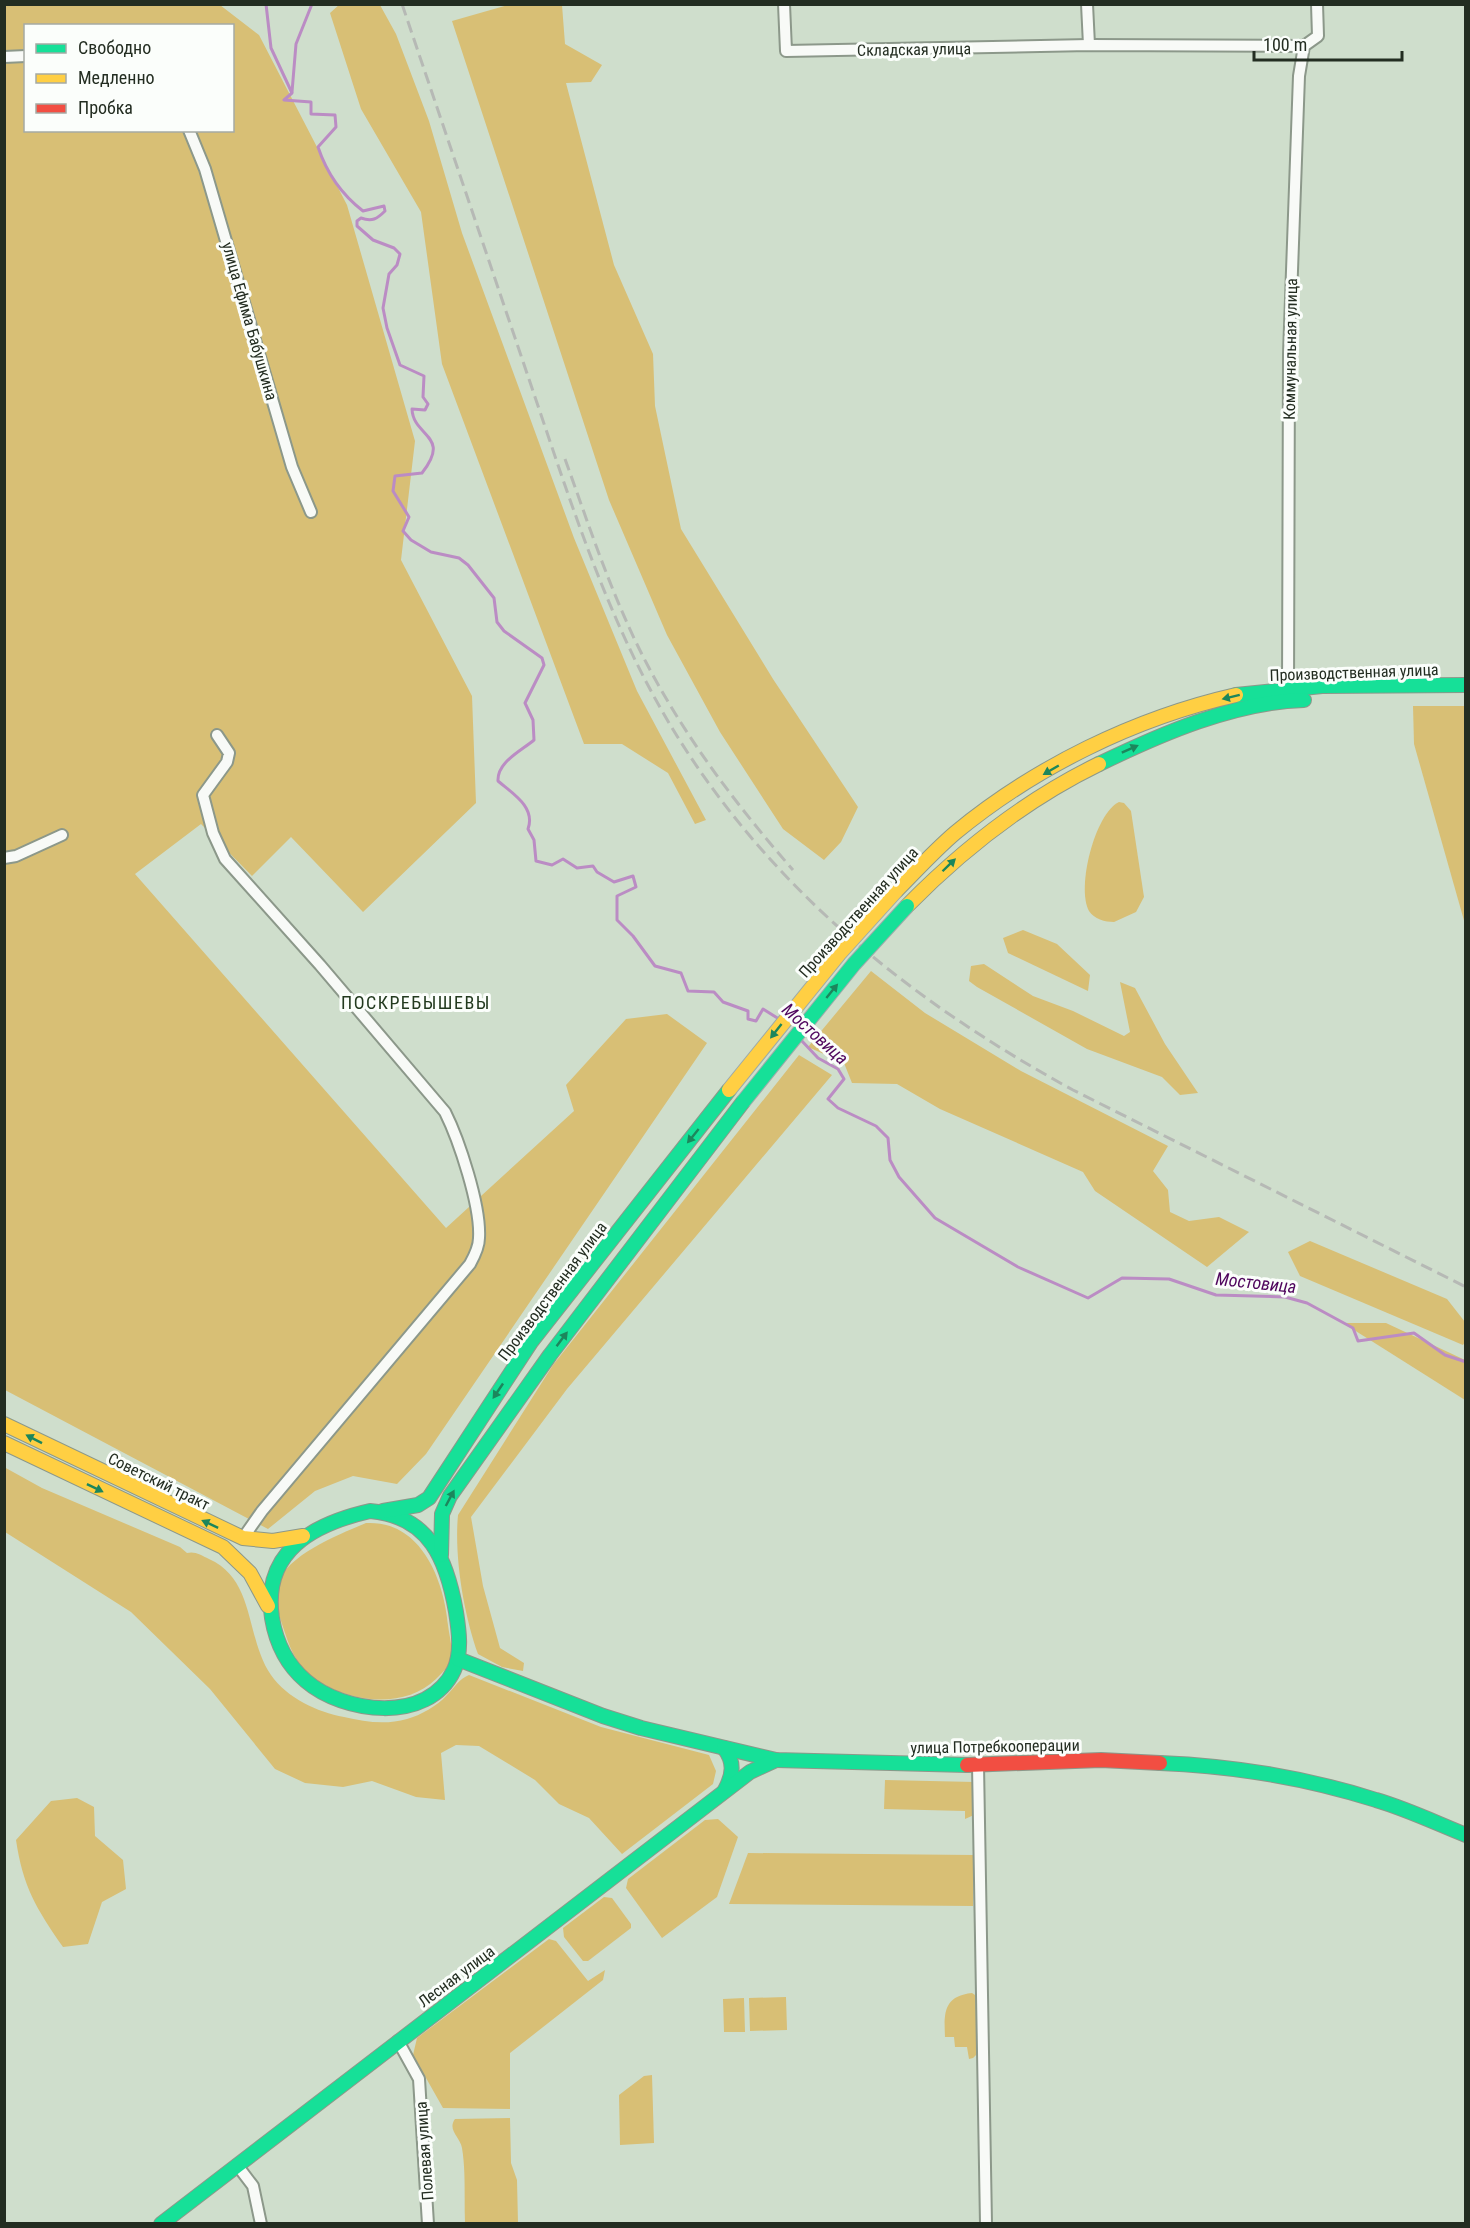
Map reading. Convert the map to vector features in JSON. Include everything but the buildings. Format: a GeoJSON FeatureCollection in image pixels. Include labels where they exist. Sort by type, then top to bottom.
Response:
{"type":"FeatureCollection","features":[{"type":"Feature","properties":{"kind":"main road","name":"Производственная улица"},"geometry":{"type":"LineString","coordinates":[[380,1511],[403,1510],[418,1505],[440,1484],[475,1425],[531,1342],[729,1090],[839,954],[896,891],[955,834],[1000,800],[1099,742],[1182,711],[1234,696],[1466,685]]}},
{"type":"Feature","properties":{"kind":"main road","name":"Производственная улица"},"geometry":{"type":"LineString","coordinates":[[441,1555],[442,1514],[450,1496],[550,1355],[743,1102],[854,964],[907,906],[971,844],[1008,817],[1116,755],[1196,723],[1288,694],[1466,698]]}},
{"type":"Feature","properties":{"kind":"main road","name":"Советский тракт"},"geometry":{"type":"LineString","coordinates":[[4,1424],[243,1538],[262,1542],[283,1542],[306,1536]]}},
{"type":"Feature","properties":{"kind":"main road","name":"Советский тракт"},"geometry":{"type":"LineString","coordinates":[[4,1443],[223,1547],[243,1561],[254,1576],[268,1606]]}},
{"type":"Feature","properties":{"kind":"main road"},"geometry":{"type":"LineString","coordinates":[[380,1511],[408,1522],[429,1539],[441,1555],[458,1625],[458,1659],[453,1673],[443,1687],[425,1699],[404,1707],[364,1707],[340,1701],[316,1691],[290,1664],[276,1636],[268,1606],[271,1581],[279,1563],[291,1547],[306,1536],[346,1517],[380,1511]]}},
{"type":"Feature","properties":{"kind":"main road","name":"улица Потребкооперации"},"geometry":{"type":"LineString","coordinates":[[458,1659],[603,1716],[724,1749],[776,1760],[978,1765],[1101,1760],[1216,1765],[1368,1797],[1421,1815],[1466,1835]]}},
{"type":"Feature","properties":{"kind":"main road"},"geometry":{"type":"LineString","coordinates":[[723,1792],[730,1781],[733,1766],[730,1755],[724,1749]]}},
{"type":"Feature","properties":{"kind":"main road","name":"Лесная улица"},"geometry":{"type":"LineString","coordinates":[[160,2223],[723,1792],[750,1772],[776,1760]]}},
{"type":"Feature","properties":{"kind":"street","name":"Складская улица"},"geometry":{"type":"LineString","coordinates":[[784,4],[786,51],[1089,45]]}},
{"type":"Feature","properties":{"kind":"street"},"geometry":{"type":"LineString","coordinates":[[1088,4],[1089,45],[1305,46]]}},
{"type":"Feature","properties":{"kind":"street","name":"Коммунальная улица"},"geometry":{"type":"LineString","coordinates":[[1288,694],[1289,354],[1299,87],[1305,46],[1318,36],[1317,4]]}},
{"type":"Feature","properties":{"kind":"street"},"geometry":{"type":"LineString","coordinates":[[4,57],[24,56]]}},
{"type":"Feature","properties":{"kind":"street","name":"улица Ефима Бабушкина"},"geometry":{"type":"LineString","coordinates":[[190,132],[205,169],[292,467],[310,512]]}},
{"type":"Feature","properties":{"kind":"street"},"geometry":{"type":"LineString","coordinates":[[217,735],[229,753],[227,762],[203,795],[213,833],[225,859],[320,965],[445,1112],[454,1130],[480,1226],[477,1249],[470,1264],[243,1538]]}},
{"type":"Feature","properties":{"kind":"street"},"geometry":{"type":"LineString","coordinates":[[4,858],[16,856],[62,835]]}},
{"type":"Feature","properties":{"kind":"street"},"geometry":{"type":"LineString","coordinates":[[978,1765],[986,2223]]}},
{"type":"Feature","properties":{"kind":"street","name":"Полевая улица"},"geometry":{"type":"LineString","coordinates":[[398,2041],[419,2079],[428,2223]]}},
{"type":"Feature","properties":{"kind":"street"},"geometry":{"type":"LineString","coordinates":[[237,2165],[253,2186],[261,2223]]}},
{"type":"Feature","properties":{"kind":"shaded area"},"geometry":{"type":"Polygon","coordinates":[[[340,4],[380,5],[396,34],[429,121],[462,233],[574,538],[637,691],[706,820],[695,824],[668,773],[622,744],[584,744],[442,364],[421,212],[361,109],[330,13],[340,4]]]}},
{"type":"Feature","properties":{"kind":"shaded area"},"geometry":{"type":"Polygon","coordinates":[[[5,5],[220,5],[259,35],[347,205],[415,441],[401,560],[472,696],[476,803],[363,912],[291,837],[252,876],[201,824],[135,874],[446,1228],[574,1111],[566,1085],[626,1019],[667,1014],[707,1043],[426,1454],[397,1484],[353,1476],[315,1491],[268,1529],[5,1390],[5,5]]]}},
{"type":"Feature","properties":{"kind":"shaded area"},"geometry":{"type":"Polygon","coordinates":[[[508,5],[562,5],[565,44],[602,65],[591,82],[566,83],[614,265],[653,354],[655,406],[681,529],[773,679],[858,807],[841,842],[824,860],[783,829],[720,732],[667,635],[609,500],[452,21],[508,5]]]}},
{"type":"Feature","properties":{"kind":"shaded area"},"geometry":{"type":"Polygon","coordinates":[[[1413,706],[1465,706],[1465,924],[1414,744],[1413,706]]]}},
{"type":"Feature","properties":{"kind":"shaded area"},"geometry":{"type":"Polygon","coordinates":[[[1119,802],[1124,803],[1131,811],[1144,897],[1136,912],[1111,922],[1097,918],[1089,911],[1085,886],[1086,869],[1102,820],[1119,802]]]}},
{"type":"Feature","properties":{"kind":"shaded area"},"geometry":{"type":"Polygon","coordinates":[[[1023,930],[1057,944],[1090,975],[1088,991],[1008,953],[1003,938],[1023,930]]]}},
{"type":"Feature","properties":{"kind":"shaded area"},"geometry":{"type":"Polygon","coordinates":[[[984,964],[1033,996],[1073,1011],[1124,1036],[1130,1032],[1120,982],[1135,988],[1165,1044],[1198,1093],[1180,1095],[1162,1077],[1087,1049],[977,987],[969,981],[971,966],[984,964]]]}},
{"type":"Feature","properties":{"kind":"shaded area"},"geometry":{"type":"Polygon","coordinates":[[[871,971],[925,1013],[1021,1071],[1168,1146],[1153,1171],[1168,1190],[1170,1212],[1189,1221],[1219,1217],[1249,1232],[1207,1267],[1095,1191],[1083,1172],[940,1109],[897,1084],[852,1083],[844,1063],[808,1047],[871,971]]]}},
{"type":"Feature","properties":{"kind":"shaded area"},"geometry":{"type":"Polygon","coordinates":[[[799,1055],[832,1075],[567,1389],[471,1517],[483,1586],[500,1648],[524,1663],[523,1671],[502,1667],[478,1654],[473,1639],[464,1604],[459,1567],[458,1515],[553,1365],[799,1055]]]}},
{"type":"Feature","properties":{"kind":"shaded area"},"geometry":{"type":"Polygon","coordinates":[[[1310,1241],[1447,1299],[1465,1322],[1465,1342],[1463,1345],[1300,1276],[1288,1252],[1310,1241]]]}},
{"type":"Feature","properties":{"kind":"shaded area"},"geometry":{"type":"Polygon","coordinates":[[[1343,1323],[1386,1323],[1465,1360],[1465,1400],[1343,1323]]]}},
{"type":"Feature","properties":{"kind":"shaded area"},"geometry":{"type":"Polygon","coordinates":[[[4,1467],[42,1488],[180,1547],[187,1553],[201,1555],[224,1568],[235,1581],[242,1595],[257,1644],[271,1675],[285,1691],[313,1708],[360,1720],[399,1721],[433,1707],[459,1681],[469,1675],[601,1727],[709,1755],[716,1771],[713,1784],[622,1854],[589,1818],[559,1804],[535,1780],[479,1746],[456,1745],[441,1753],[445,1800],[416,1797],[372,1781],[343,1787],[305,1783],[275,1769],[210,1689],[131,1612],[5,1532],[4,1467]]]}},
{"type":"Feature","properties":{"kind":"shaded area"},"geometry":{"type":"Polygon","coordinates":[[[366,1523],[385,1525],[401,1531],[415,1542],[435,1572],[446,1608],[452,1649],[447,1667],[423,1689],[394,1699],[378,1700],[347,1694],[312,1677],[301,1666],[290,1647],[277,1603],[278,1584],[291,1564],[315,1547],[366,1523]]]}},
{"type":"Feature","properties":{"kind":"shaded area"},"geometry":{"type":"Polygon","coordinates":[[[885,1780],[975,1782],[974,1815],[965,1819],[965,1811],[884,1809],[885,1780]]]}},
{"type":"Feature","properties":{"kind":"shaded area"},"geometry":{"type":"Polygon","coordinates":[[[77,1798],[94,1807],[95,1836],[123,1860],[126,1889],[102,1902],[88,1944],[63,1947],[32,1896],[22,1871],[16,1840],[51,1801],[77,1798]]]}},
{"type":"Feature","properties":{"kind":"shaded area"},"geometry":{"type":"Polygon","coordinates":[[[718,1819],[738,1837],[717,1897],[662,1938],[626,1888],[628,1879],[705,1820],[718,1819]]]}},
{"type":"Feature","properties":{"kind":"shaded area"},"geometry":{"type":"Polygon","coordinates":[[[748,1853],[974,1855],[973,1906],[729,1904],[748,1853]]]}},
{"type":"Feature","properties":{"kind":"shaded area"},"geometry":{"type":"Polygon","coordinates":[[[604,1897],[612,1898],[631,1924],[631,1928],[588,1961],[583,1961],[564,1937],[563,1928],[604,1897]]]}},
{"type":"Feature","properties":{"kind":"shaded area"},"geometry":{"type":"Polygon","coordinates":[[[549,1939],[556,1941],[588,1981],[605,1970],[603,1980],[510,2053],[510,2109],[443,2108],[413,2055],[417,2038],[549,1939]]]}},
{"type":"Feature","properties":{"kind":"shaded area"},"geometry":{"type":"Polygon","coordinates":[[[972,1993],[978,1997],[978,2053],[969,2059],[967,2047],[955,2047],[954,2037],[945,2037],[945,2014],[950,2002],[955,1998],[972,1993]]]}},
{"type":"Feature","properties":{"kind":"shaded area"},"geometry":{"type":"Polygon","coordinates":[[[786,1997],[787,2030],[750,2031],[749,1998],[786,1997]]]}},
{"type":"Feature","properties":{"kind":"shaded area"},"geometry":{"type":"Polygon","coordinates":[[[744,1998],[745,2032],[724,2032],[723,1999],[744,1998]]]}},
{"type":"Feature","properties":{"kind":"shaded area"},"geometry":{"type":"Polygon","coordinates":[[[652,2075],[654,2143],[620,2145],[619,2095],[644,2076],[652,2075]]]}},
{"type":"Feature","properties":{"kind":"shaded area"},"geometry":{"type":"Polygon","coordinates":[[[510,2118],[511,2163],[517,2180],[518,2223],[465,2223],[462,2148],[453,2130],[453,2123],[455,2119],[510,2118]]]}},
{"type":"Feature","properties":{"kind":"waterway","name":"Мостовица"},"geometry":{"type":"LineString","coordinates":[[266,4],[271,48],[292,93],[284,100],[311,102],[311,114],[335,115],[336,127],[318,147],[326,166],[341,190],[363,211],[384,206],[385,211],[379,216],[371,220],[361,218],[357,221],[357,226],[373,240],[394,248],[400,254],[397,265],[389,274],[383,308],[387,328],[400,365],[424,376],[423,397],[428,404],[425,410],[412,409],[418,425],[429,437],[433,451],[422,473],[395,476],[393,491],[409,517],[403,531],[411,540],[431,552],[459,558],[468,565],[494,598],[497,622],[504,631],[542,658],[544,665],[525,703],[533,720],[534,740],[501,768],[498,781],[526,807],[530,821],[528,829],[534,840],[536,861],[552,865],[563,859],[577,868],[593,866],[597,872],[614,882],[633,876],[636,887],[617,896],[617,920],[633,936],[655,966],[681,973],[688,991],[714,992],[723,1002],[748,1011],[748,1019],[756,1021],[763,1009],[779,1019]]}},
{"type":"Feature","properties":{"kind":"waterway"},"geometry":{"type":"LineString","coordinates":[[292,92],[296,44],[312,4]]}},
{"type":"Feature","properties":{"kind":"waterway","name":"Мостовица"},"geometry":{"type":"LineString","coordinates":[[801,1040],[818,1058],[838,1069],[844,1079],[828,1099],[838,1108],[876,1126],[888,1138],[890,1160],[899,1177],[935,1218],[1018,1267],[1088,1298],[1122,1278],[1169,1279],[1216,1295],[1285,1297],[1307,1303],[1353,1328],[1358,1341],[1414,1333],[1445,1355],[1466,1362]]}},
{"type":"Feature","properties":{"kind":"railway"},"geometry":{"type":"LineString","coordinates":[[402,4],[579,526],[613,612],[632,654],[677,736],[716,793],[758,845],[803,894],[852,939],[904,981],[958,1020],[1014,1056],[1073,1090],[1466,1287]]}},
{"type":"Feature","properties":{"kind":"railway"},"geometry":{"type":"LineString","coordinates":[[565,459],[613,590],[648,666],[679,720],[714,772],[793,870]]}},
{"type":"Feature","properties":{"kind":"traffic: fast"},"geometry":{"type":"LineString","coordinates":[[1236,695],[1322,686],[1466,685]]}},
{"type":"Feature","properties":{"kind":"traffic: fast"},"geometry":{"type":"LineString","coordinates":[[1099,764],[1198,721],[1251,707],[1304,700]]}},
{"type":"Feature","properties":{"kind":"traffic: fast"},"geometry":{"type":"LineString","coordinates":[[743,1102],[854,964],[907,906]]}},
{"type":"Feature","properties":{"kind":"traffic: fast"},"geometry":{"type":"LineString","coordinates":[[383,1511],[418,1505],[429,1498],[531,1342],[729,1090]]}},
{"type":"Feature","properties":{"kind":"traffic: fast"},"geometry":{"type":"LineString","coordinates":[[441,1555],[442,1514],[450,1496],[550,1355],[743,1102]]}},
{"type":"Feature","properties":{"kind":"traffic: fast"},"geometry":{"type":"LineString","coordinates":[[370,1511],[391,1515],[421,1531],[441,1559],[456,1612],[459,1649],[454,1670],[442,1688],[425,1699],[406,1706],[384,1708],[362,1706],[341,1701],[322,1692],[299,1675],[288,1660],[276,1636],[272,1618],[271,1595],[275,1575],[284,1558],[296,1544],[329,1524],[370,1511]]}},
{"type":"Feature","properties":{"kind":"traffic: fast"},"geometry":{"type":"LineString","coordinates":[[458,1659],[603,1716],[641,1728],[776,1760],[967,1765]]}},
{"type":"Feature","properties":{"kind":"traffic: fast"},"geometry":{"type":"LineString","coordinates":[[724,1748],[730,1758],[732,1769],[725,1790]]}},
{"type":"Feature","properties":{"kind":"traffic: fast"},"geometry":{"type":"LineString","coordinates":[[161,2224],[750,1772],[776,1760]]}},
{"type":"Feature","properties":{"kind":"traffic: fast"},"geometry":{"type":"LineString","coordinates":[[1160,1763],[1242,1770],[1323,1785],[1388,1804],[1466,1835]]}},
{"type":"Feature","properties":{"kind":"traffic: slow"},"geometry":{"type":"LineString","coordinates":[[896,891],[955,833],[986,809],[1052,766],[1124,731],[1198,705],[1236,695]]}},
{"type":"Feature","properties":{"kind":"traffic: slow"},"geometry":{"type":"LineString","coordinates":[[907,906],[973,845],[1021,809],[1099,764]]}},
{"type":"Feature","properties":{"kind":"traffic: slow"},"geometry":{"type":"LineString","coordinates":[[729,1090],[839,954],[896,891]]}},
{"type":"Feature","properties":{"kind":"traffic: slow"},"geometry":{"type":"LineString","coordinates":[[4,1424],[243,1538],[273,1541],[303,1536]]}},
{"type":"Feature","properties":{"kind":"traffic: slow"},"geometry":{"type":"LineString","coordinates":[[4,1443],[223,1547],[250,1573],[268,1606]]}},
{"type":"Feature","properties":{"kind":"traffic: jam"},"geometry":{"type":"LineString","coordinates":[[967,1765],[1101,1760],[1160,1763]]}},
{"type":"Feature","properties":{"kind":"district","name":"ПОСКРЕБЫШЕВЫ"},"geometry":{"type":"Point","coordinates":[416,1003]}}]}
